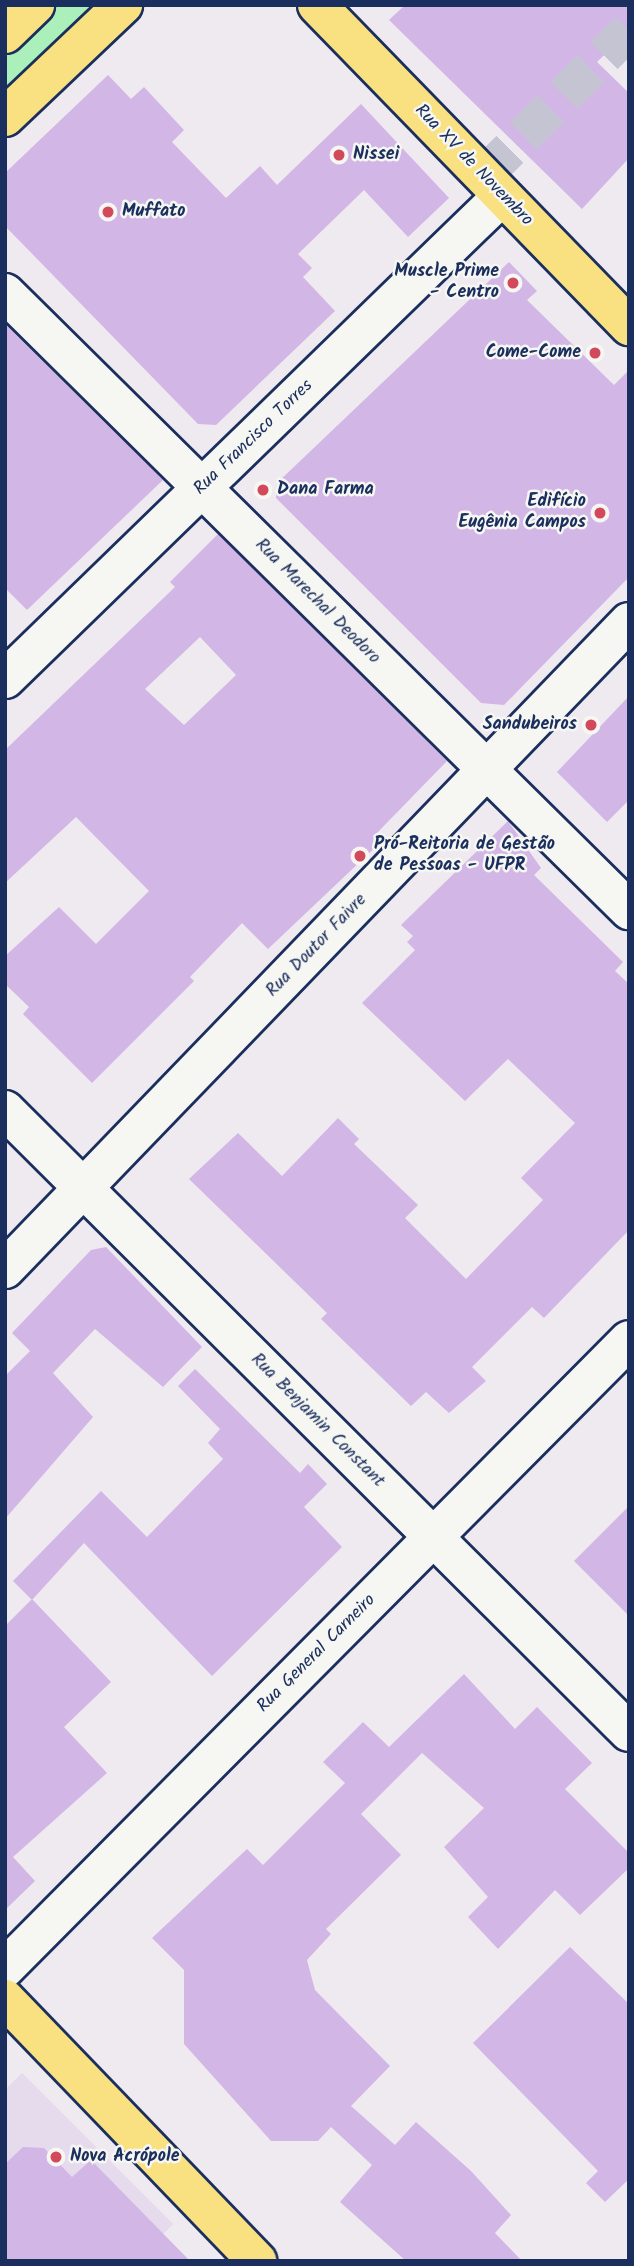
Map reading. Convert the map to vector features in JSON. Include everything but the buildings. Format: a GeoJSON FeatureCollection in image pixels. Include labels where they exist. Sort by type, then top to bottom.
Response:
{"type":"FeatureCollection","features":[{"type":"Feature","properties":{"kind":"main road"},"geometry":{"type":"LineString","coordinates":[[5,34],[35,5]]}},
{"type":"Feature","properties":{"kind":"main road"},"geometry":{"type":"LineString","coordinates":[[5,117],[123,5]]}},
{"type":"Feature","properties":{"kind":"main road","name":"Rua XV de Novembro"},"geometry":{"type":"LineString","coordinates":[[317,5],[629,326]]}},
{"type":"Feature","properties":{"kind":"main road"},"geometry":{"type":"LineString","coordinates":[[5,1999],[257,2261]]}},
{"type":"Feature","properties":{"kind":"street","name":"Rua Francisco Torres"},"geometry":{"type":"LineString","coordinates":[[5,679],[502,196]]}},
{"type":"Feature","properties":{"kind":"street","name":"Rua Marechal Deodoro"},"geometry":{"type":"LineString","coordinates":[[5,293],[629,910]]}},
{"type":"Feature","properties":{"kind":"street","name":"Rua Doutor Faivre"},"geometry":{"type":"LineString","coordinates":[[5,1269],[629,622]]}},
{"type":"Feature","properties":{"kind":"street","name":"Rua Benjamin Constant"},"geometry":{"type":"LineString","coordinates":[[5,1110],[629,1732]]}},
{"type":"Feature","properties":{"kind":"street","name":"Rua General Carneiro"},"geometry":{"type":"LineString","coordinates":[[5,1968],[629,1340]]}},
{"type":"Feature","properties":{"kind":"shaded area","name":"Nova Acrópole"},"geometry":{"type":"Polygon","coordinates":[[[22,2073],[173,2224],[137,2261],[5,2261],[5,2090],[22,2073]]]}},
{"type":"Feature","properties":{"kind":"green space"},"geometry":{"type":"Polygon","coordinates":[[[50,5],[122,5],[5,111],[5,46],[50,5]]]}},
{"type":"Feature","properties":{"kind":"tunnel"},"geometry":{"type":"LineString","coordinates":[[483,176],[629,31]]}},
{"type":"Feature","properties":{"kind":"place","name":"Nissei"},"geometry":{"type":"Point","coordinates":[339,155]}},
{"type":"Feature","properties":{"kind":"place","name":"Muffato"},"geometry":{"type":"Point","coordinates":[108,212]}},
{"type":"Feature","properties":{"kind":"place","name":"Muscle Prime - Centro"},"geometry":{"type":"Point","coordinates":[513,283]}},
{"type":"Feature","properties":{"kind":"place","name":"Come-Come"},"geometry":{"type":"Point","coordinates":[595,353]}},
{"type":"Feature","properties":{"kind":"place","name":"Dana Farma"},"geometry":{"type":"Point","coordinates":[263,490]}},
{"type":"Feature","properties":{"kind":"place","name":"Edifício Eugênia Campos"},"geometry":{"type":"Point","coordinates":[600,513]}},
{"type":"Feature","properties":{"kind":"place","name":"Sandubeiros"},"geometry":{"type":"Point","coordinates":[591,725]}},
{"type":"Feature","properties":{"kind":"place","name":"Pró-Reitoria de Gestão de Pessoas - UFPR"},"geometry":{"type":"Point","coordinates":[360,856]}},
{"type":"Feature","properties":{"kind":"place","name":"Nova Acrópole"},"geometry":{"type":"Point","coordinates":[56,2157]}}]}
